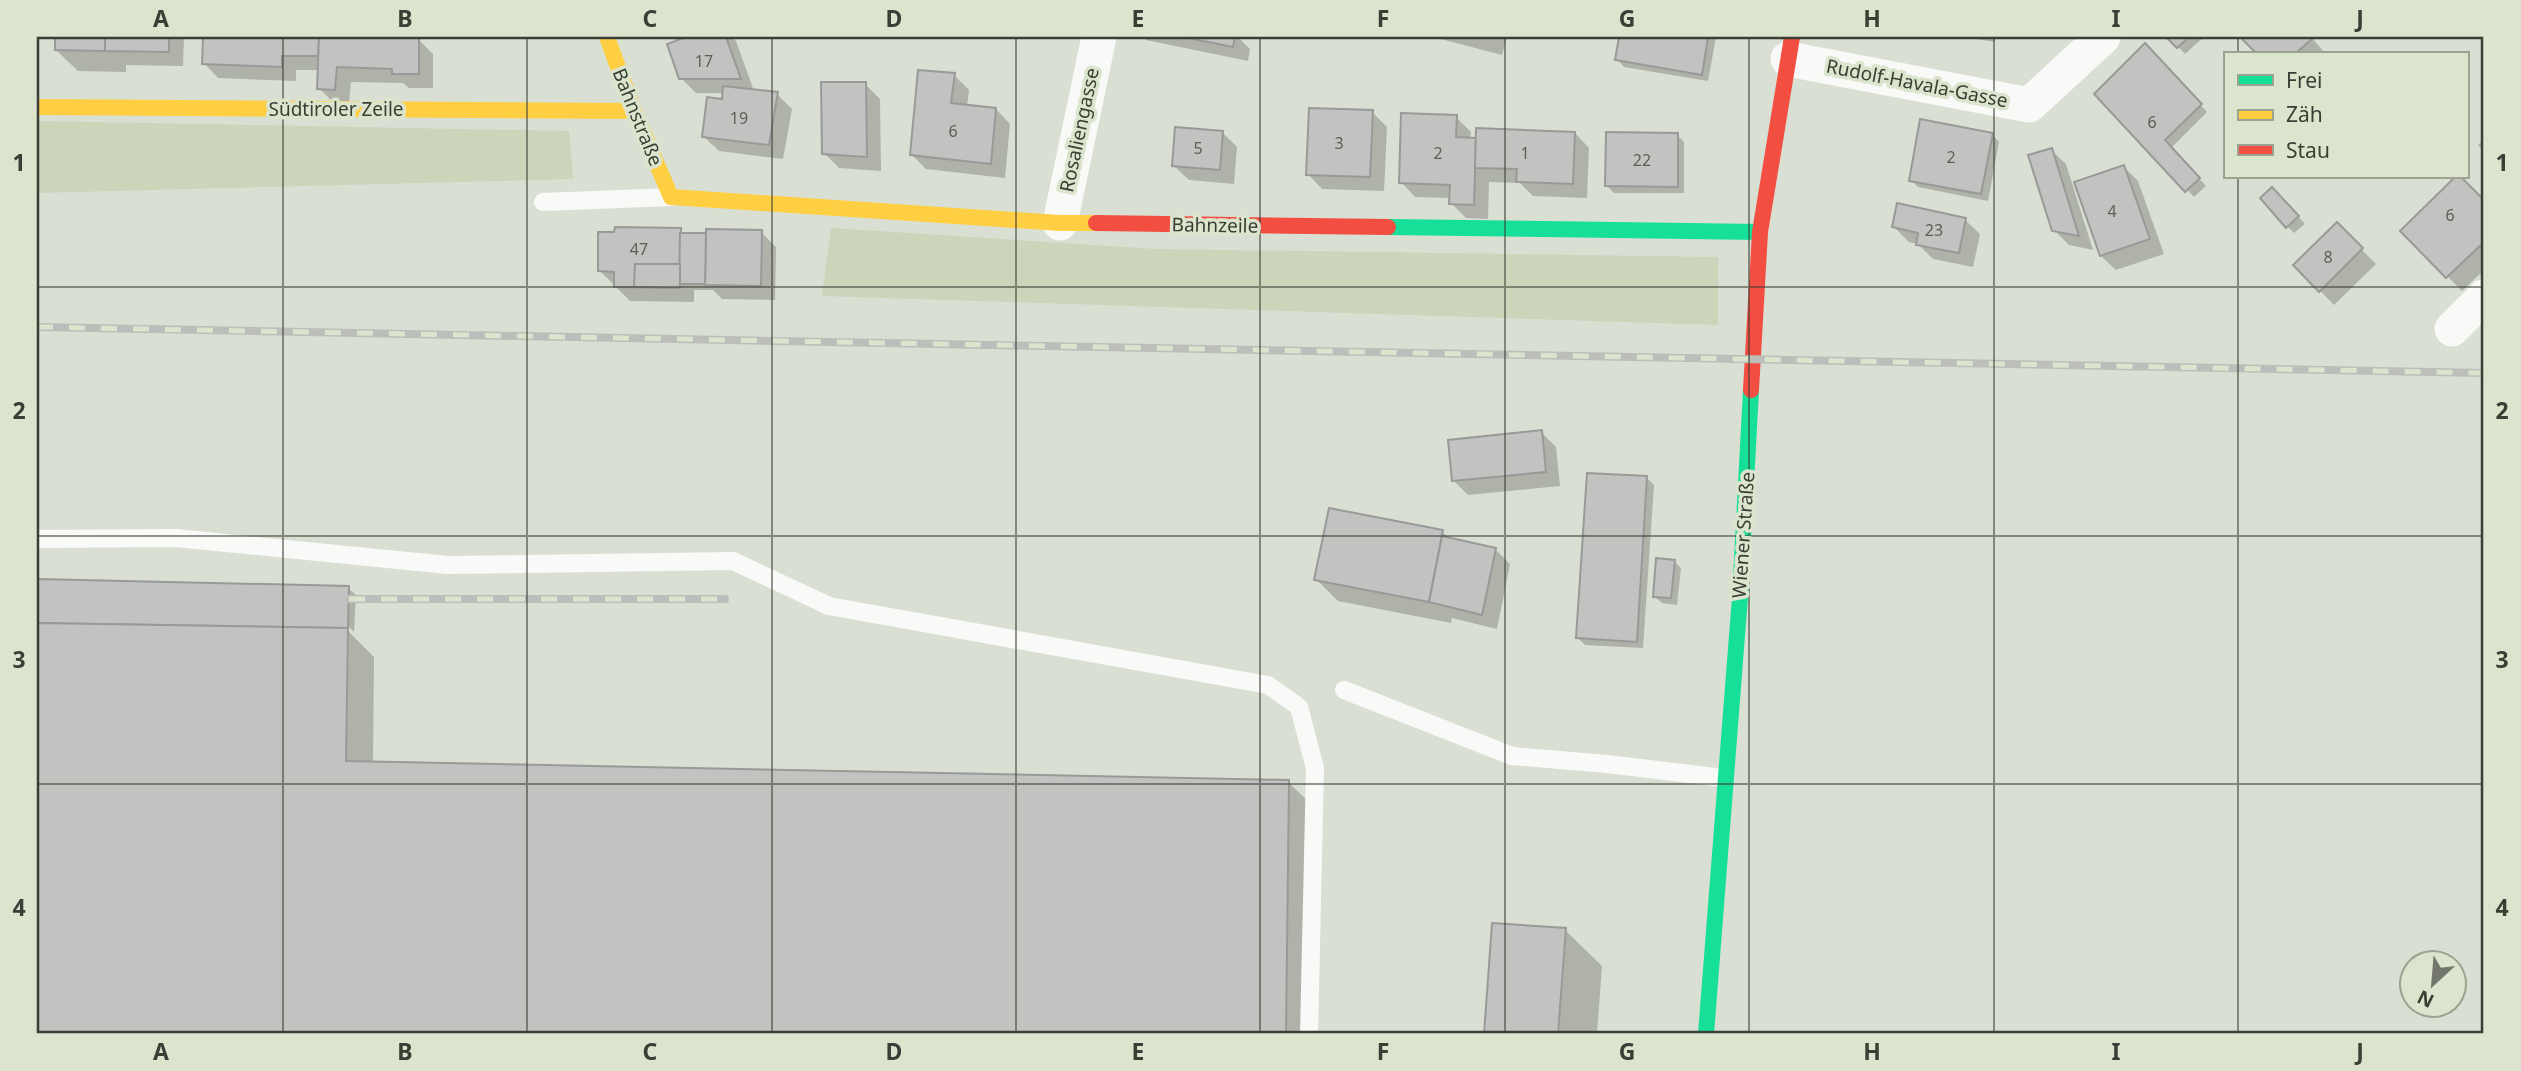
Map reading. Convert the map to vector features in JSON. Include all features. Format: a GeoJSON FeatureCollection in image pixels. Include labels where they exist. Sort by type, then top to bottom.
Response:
{"type":"FeatureCollection","features":[{"type":"Feature","properties":{"kind":"street","name":"Bahnstraße"},"geometry":{"type":"LineString","coordinates":[[607,37],[634,111],[671,197]]}},
{"type":"Feature","properties":{"kind":"street","name":"Rosaliengasse"},"geometry":{"type":"LineString","coordinates":[[1060,223],[1099,37]]}},
{"type":"Feature","properties":{"kind":"street","name":"Rudolf-Havala-Gasse"},"geometry":{"type":"LineString","coordinates":[[1790,48],[2029,105],[2103,37]]}},
{"type":"Feature","properties":{"kind":"street","name":"Wiener Straße"},"geometry":{"type":"LineString","coordinates":[[1706,1034],[1740,597],[1760,232],[1790,48]]}},
{"type":"Feature","properties":{"kind":"street","name":"Südtiroler Zeile"},"geometry":{"type":"LineString","coordinates":[[37,107],[634,111]]}},
{"type":"Feature","properties":{"kind":"street","name":"Bahnzeile"},"geometry":{"type":"LineString","coordinates":[[671,197],[1060,223],[1760,232]]}},
{"type":"Feature","properties":{"kind":"street"},"geometry":{"type":"LineString","coordinates":[[2452,329],[2484,298]]}},
{"type":"Feature","properties":{"kind":"lane"},"geometry":{"type":"LineString","coordinates":[[543,202],[671,197]]}},
{"type":"Feature","properties":{"kind":"lane"},"geometry":{"type":"LineString","coordinates":[[37,539],[176,538],[448,565],[733,561],[829,606],[1268,685],[1299,707],[1315,768],[1309,1034]]}},
{"type":"Feature","properties":{"kind":"lane"},"geometry":{"type":"LineString","coordinates":[[1344,690],[1512,756],[1724,778]]}},
{"type":"Feature","properties":{"kind":"green space"},"geometry":{"type":"Polygon","coordinates":[[[37,121],[569,131],[573,179],[37,193],[37,121]]]}},
{"type":"Feature","properties":{"kind":"green space"},"geometry":{"type":"Polygon","coordinates":[[[831,228],[1156,249],[1718,257],[1718,325],[822,296],[831,228]]]}},
{"type":"Feature","properties":{"kind":"building"},"geometry":{"type":"Polygon","coordinates":[[[55,37],[105,37],[105,51],[55,50],[55,37]]]}},
{"type":"Feature","properties":{"kind":"building"},"geometry":{"type":"Polygon","coordinates":[[[105,37],[169,37],[169,52],[105,51],[105,37]]]}},
{"type":"Feature","properties":{"kind":"building"},"geometry":{"type":"Polygon","coordinates":[[[203,37],[319,37],[318,56],[282,56],[282,67],[202,64],[203,37]]]}},
{"type":"Feature","properties":{"kind":"building"},"geometry":{"type":"Polygon","coordinates":[[[319,37],[419,38],[419,74],[392,74],[392,69],[337,67],[335,90],[317,89],[319,37]]]}},
{"type":"Feature","properties":{"kind":"building"},"geometry":{"type":"Polygon","coordinates":[[[686,37],[726,37],[741,79],[679,79],[667,44],[686,37]]]}},
{"type":"Feature","properties":{"kind":"building"},"geometry":{"type":"Polygon","coordinates":[[[1183,37],[1235,37],[1233,47],[1183,37]]]}},
{"type":"Feature","properties":{"kind":"building"},"geometry":{"type":"Polygon","coordinates":[[[1619,37],[1708,37],[1702,75],[1615,60],[1619,37]]]}},
{"type":"Feature","properties":{"kind":"building"},"geometry":{"type":"Polygon","coordinates":[[[2166,37],[2189,37],[2177,48],[2166,37]]]}},
{"type":"Feature","properties":{"kind":"building"},"geometry":{"type":"Polygon","coordinates":[[[2240,37],[2313,38],[2297,52],[2255,52],[2240,37]]]}},
{"type":"Feature","properties":{"kind":"building"},"geometry":{"type":"Polygon","coordinates":[[[2145,43],[2202,104],[2165,140],[2200,178],[2185,192],[2094,94],[2145,43]]]}},
{"type":"Feature","properties":{"kind":"building"},"geometry":{"type":"Polygon","coordinates":[[[918,70],[955,73],[951,103],[996,108],[991,164],[910,155],[918,70]]]}},
{"type":"Feature","properties":{"kind":"building"},"geometry":{"type":"Polygon","coordinates":[[[821,82],[866,82],[867,157],[822,154],[821,82]]]}},
{"type":"Feature","properties":{"kind":"building"},"geometry":{"type":"Polygon","coordinates":[[[723,86],[778,92],[769,145],[702,137],[707,97],[722,99],[723,86]]]}},
{"type":"Feature","properties":{"kind":"building"},"geometry":{"type":"Polygon","coordinates":[[[1309,108],[1373,110],[1370,177],[1306,175],[1309,108]]]}},
{"type":"Feature","properties":{"kind":"building"},"geometry":{"type":"Polygon","coordinates":[[[1401,113],[1457,115],[1456,137],[1476,138],[1474,205],[1449,204],[1450,185],[1399,183],[1401,113]]]}},
{"type":"Feature","properties":{"kind":"building"},"geometry":{"type":"Polygon","coordinates":[[[1920,119],[1993,133],[1981,194],[1909,181],[1920,119]]]}},
{"type":"Feature","properties":{"kind":"building"},"geometry":{"type":"Polygon","coordinates":[[[1175,127],[1223,131],[1220,170],[1172,166],[1175,127]]]}},
{"type":"Feature","properties":{"kind":"building"},"geometry":{"type":"Polygon","coordinates":[[[1476,128],[1575,132],[1573,184],[1516,182],[1517,169],[1475,168],[1476,128]]]}},
{"type":"Feature","properties":{"kind":"building"},"geometry":{"type":"Polygon","coordinates":[[[1606,132],[1678,133],[1678,187],[1605,186],[1606,132]]]}},
{"type":"Feature","properties":{"kind":"building"},"geometry":{"type":"Polygon","coordinates":[[[2052,148],[2079,236],[2052,231],[2028,155],[2052,148]]]}},
{"type":"Feature","properties":{"kind":"building"},"geometry":{"type":"Polygon","coordinates":[[[2124,165],[2150,239],[2100,256],[2074,182],[2124,165]]]}},
{"type":"Feature","properties":{"kind":"building"},"geometry":{"type":"Polygon","coordinates":[[[2454,178],[2462,178],[2484,200],[2484,242],[2446,278],[2400,231],[2454,178]]]}},
{"type":"Feature","properties":{"kind":"building"},"geometry":{"type":"Polygon","coordinates":[[[2272,187],[2299,216],[2286,228],[2260,198],[2272,187]]]}},
{"type":"Feature","properties":{"kind":"building"},"geometry":{"type":"Polygon","coordinates":[[[1897,203],[1966,218],[1959,253],[1916,245],[1918,233],[1892,227],[1897,203]]]}},
{"type":"Feature","properties":{"kind":"building"},"geometry":{"type":"Polygon","coordinates":[[[2337,222],[2363,248],[2319,292],[2293,265],[2337,222]]]}},
{"type":"Feature","properties":{"kind":"building"},"geometry":{"type":"Polygon","coordinates":[[[615,227],[681,228],[680,288],[614,287],[614,272],[598,271],[598,232],[614,232],[615,227]]]}},
{"type":"Feature","properties":{"kind":"building"},"geometry":{"type":"Polygon","coordinates":[[[706,229],[762,230],[761,286],[705,285],[706,229]]]}},
{"type":"Feature","properties":{"kind":"building"},"geometry":{"type":"Polygon","coordinates":[[[680,233],[706,233],[705,284],[679,284],[680,233]]]}},
{"type":"Feature","properties":{"kind":"building"},"geometry":{"type":"Polygon","coordinates":[[[635,264],[680,264],[680,288],[634,287],[635,264]]]}},
{"type":"Feature","properties":{"kind":"building"},"geometry":{"type":"Polygon","coordinates":[[[1542,430],[1546,472],[1452,481],[1448,440],[1542,430]]]}},
{"type":"Feature","properties":{"kind":"building"},"geometry":{"type":"Polygon","coordinates":[[[1587,473],[1647,476],[1637,642],[1576,638],[1587,473]]]}},
{"type":"Feature","properties":{"kind":"building"},"geometry":{"type":"Polygon","coordinates":[[[1329,508],[1443,530],[1429,602],[1314,580],[1329,508]]]}},
{"type":"Feature","properties":{"kind":"building"},"geometry":{"type":"Polygon","coordinates":[[[1442,536],[1496,548],[1482,615],[1429,602],[1442,536]]]}},
{"type":"Feature","properties":{"kind":"building"},"geometry":{"type":"Polygon","coordinates":[[[1656,558],[1675,560],[1671,598],[1653,597],[1656,558]]]}},
{"type":"Feature","properties":{"kind":"building"},"geometry":{"type":"Polygon","coordinates":[[[37,579],[349,586],[348,628],[37,623],[37,579]]]}},
{"type":"Feature","properties":{"kind":"building"},"geometry":{"type":"Polygon","coordinates":[[[37,623],[348,628],[346,761],[1289,780],[1286,1034],[37,1034],[37,623]]]}},
{"type":"Feature","properties":{"kind":"building"},"geometry":{"type":"Polygon","coordinates":[[[1492,923],[1566,928],[1558,1034],[1484,1034],[1492,923]]]}},
{"type":"Feature","properties":{"kind":"railway"},"geometry":{"type":"LineString","coordinates":[[37,327],[2484,373]]}},
{"type":"Feature","properties":{"kind":"railway"},"geometry":{"type":"LineString","coordinates":[[349,599],[725,599]]}},
{"type":"Feature","properties":{"kind":"traffic: fast"},"geometry":{"type":"LineString","coordinates":[[1388,227],[1760,232]]}},
{"type":"Feature","properties":{"kind":"traffic: fast"},"geometry":{"type":"LineString","coordinates":[[1706,1034],[1740,597],[1751,390]]}},
{"type":"Feature","properties":{"kind":"traffic: slow"},"geometry":{"type":"LineString","coordinates":[[607,37],[634,111],[671,197],[1060,223],[1096,223]]}},
{"type":"Feature","properties":{"kind":"traffic: slow"},"geometry":{"type":"LineString","coordinates":[[37,107],[634,111]]}},
{"type":"Feature","properties":{"kind":"traffic: jam"},"geometry":{"type":"LineString","coordinates":[[1751,390],[1760,232],[1792,37]]}},
{"type":"Feature","properties":{"kind":"traffic: jam"},"geometry":{"type":"LineString","coordinates":[[1096,223],[1388,227]]}}]}
